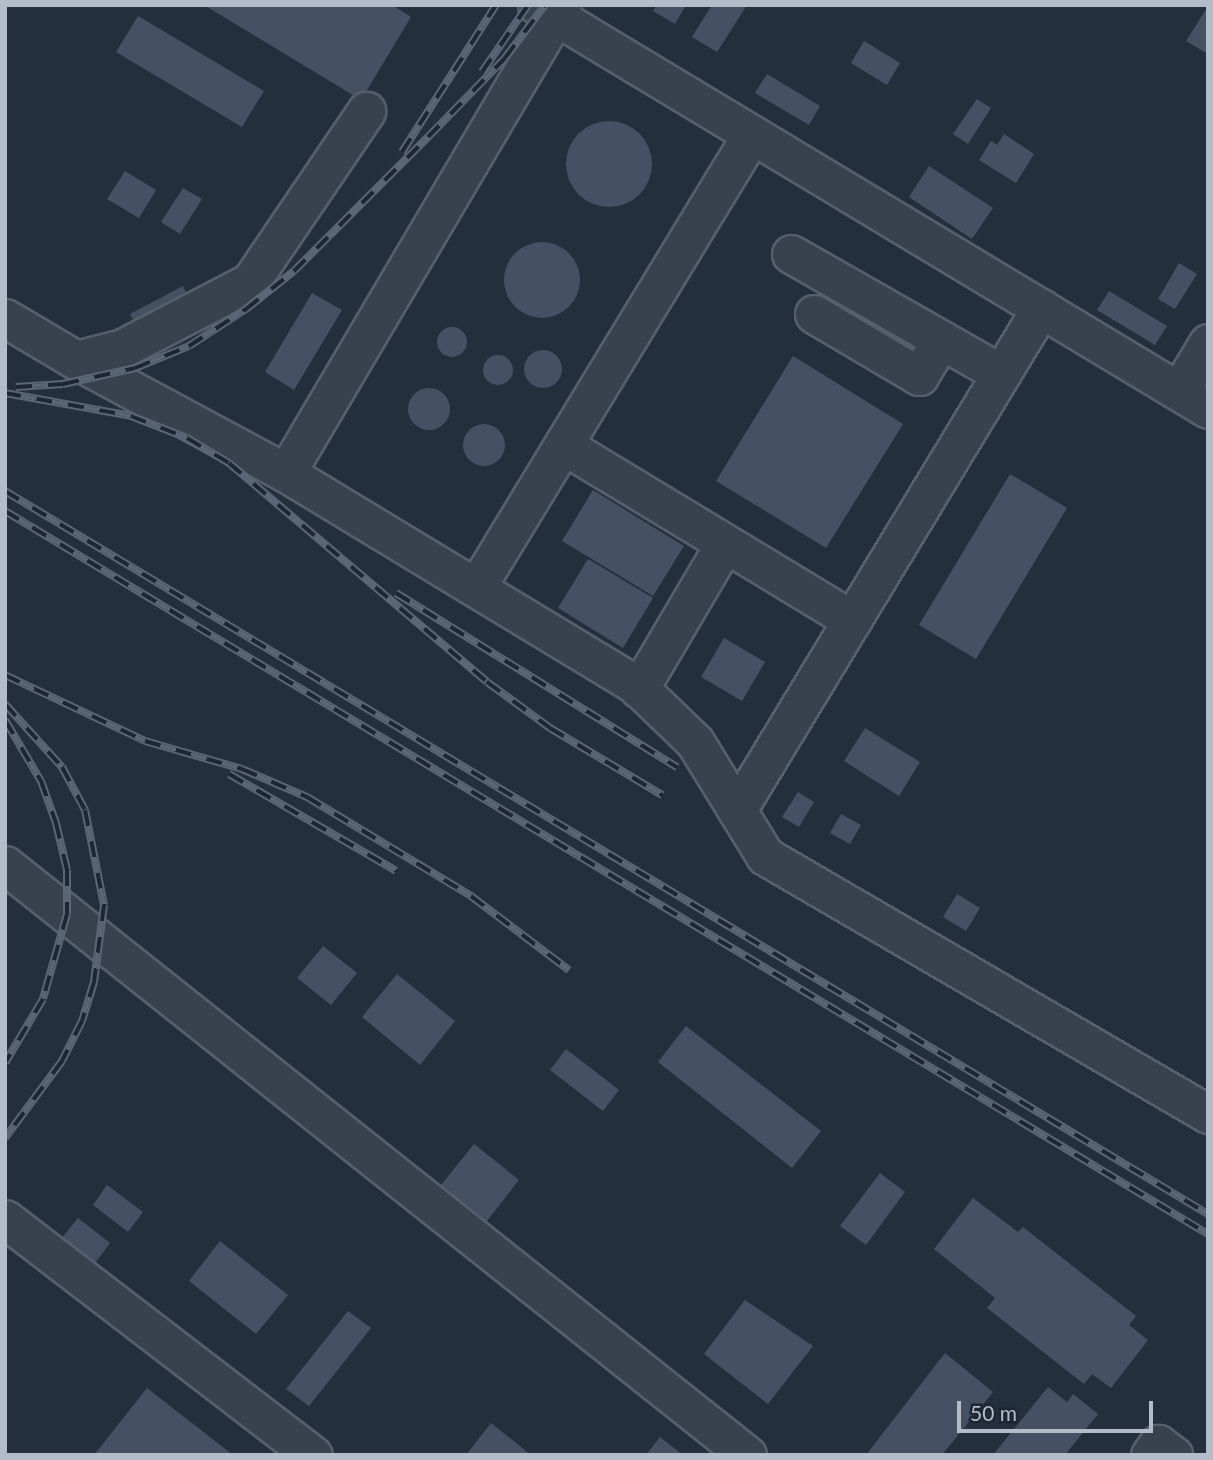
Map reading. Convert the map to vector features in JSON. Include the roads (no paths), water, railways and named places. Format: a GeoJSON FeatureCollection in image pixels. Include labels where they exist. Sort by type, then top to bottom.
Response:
{"type":"FeatureCollection","features":[{"type":"Feature","properties":{"kind":"lane"},"geometry":{"type":"LineString","coordinates":[[286,473],[552,9],[752,134],[1193,400],[1208,343]]}},
{"type":"Feature","properties":{"kind":"lane"},"geometry":{"type":"LineString","coordinates":[[76,360],[123,348],[250,282],[366,111]]}},
{"type":"Feature","properties":{"kind":"lane"},"geometry":{"type":"LineString","coordinates":[[476,588],[752,134]]}},
{"type":"Feature","properties":{"kind":"lane"},"geometry":{"type":"LineString","coordinates":[[791,254],[1001,374]]}},
{"type":"Feature","properties":{"kind":"lane"},"geometry":{"type":"LineString","coordinates":[[737,810],[1041,308]]}},
{"type":"Feature","properties":{"kind":"lane"},"geometry":{"type":"LineString","coordinates":[[814,314],[919,376],[941,340]]}},
{"type":"Feature","properties":{"kind":"lane"},"geometry":{"type":"LineString","coordinates":[[5,318],[76,360],[286,473],[639,689],[695,742],[765,856],[1204,1107]]}},
{"type":"Feature","properties":{"kind":"lane"},"geometry":{"type":"LineString","coordinates":[[563,445],[852,620]]}},
{"type":"Feature","properties":{"kind":"lane"},"geometry":{"type":"LineString","coordinates":[[639,689],[725,543]]}},
{"type":"Feature","properties":{"kind":"lane"},"geometry":{"type":"LineString","coordinates":[[5,865],[747,1455]]}},
{"type":"Feature","properties":{"kind":"lane"},"geometry":{"type":"LineString","coordinates":[[5,1219],[313,1455]]}},
{"type":"Feature","properties":{"kind":"lane"},"geometry":{"type":"LineString","coordinates":[[1150,1455],[1158,1444],[1173,1455]]}},
{"type":"Feature","properties":{"kind":"railway"},"geometry":{"type":"LineString","coordinates":[[402,152],[496,5]]}},
{"type":"Feature","properties":{"kind":"railway"},"geometry":{"type":"LineString","coordinates":[[482,72],[528,5]]}},
{"type":"Feature","properties":{"kind":"railway"},"geometry":{"type":"LineString","coordinates":[[16,387],[63,384],[135,368],[189,346],[246,309],[294,271],[428,137],[505,58],[545,5]]}},
{"type":"Feature","properties":{"kind":"railway"},"geometry":{"type":"LineString","coordinates":[[5,393],[131,416],[187,438],[229,463],[487,682],[550,728],[662,795]]}},
{"type":"Feature","properties":{"kind":"railway"},"geometry":{"type":"LineString","coordinates":[[5,491],[1208,1214]]}},
{"type":"Feature","properties":{"kind":"railway"},"geometry":{"type":"LineString","coordinates":[[5,511],[1208,1234]]}},
{"type":"Feature","properties":{"kind":"railway"},"geometry":{"type":"LineString","coordinates":[[396,593],[677,767]]}},
{"type":"Feature","properties":{"kind":"railway"},"geometry":{"type":"LineString","coordinates":[[5,675],[145,741],[242,769],[307,797],[471,896],[569,970]]}},
{"type":"Feature","properties":{"kind":"railway"},"geometry":{"type":"LineString","coordinates":[[5,704],[62,767],[85,810],[104,905],[94,982],[82,1021],[62,1061],[5,1138]]}},
{"type":"Feature","properties":{"kind":"railway"},"geometry":{"type":"LineString","coordinates":[[5,720],[41,781],[56,823],[67,870],[67,914],[43,999],[5,1063]]}},
{"type":"Feature","properties":{"kind":"railway"},"geometry":{"type":"LineString","coordinates":[[229,774],[396,871]]}}]}
